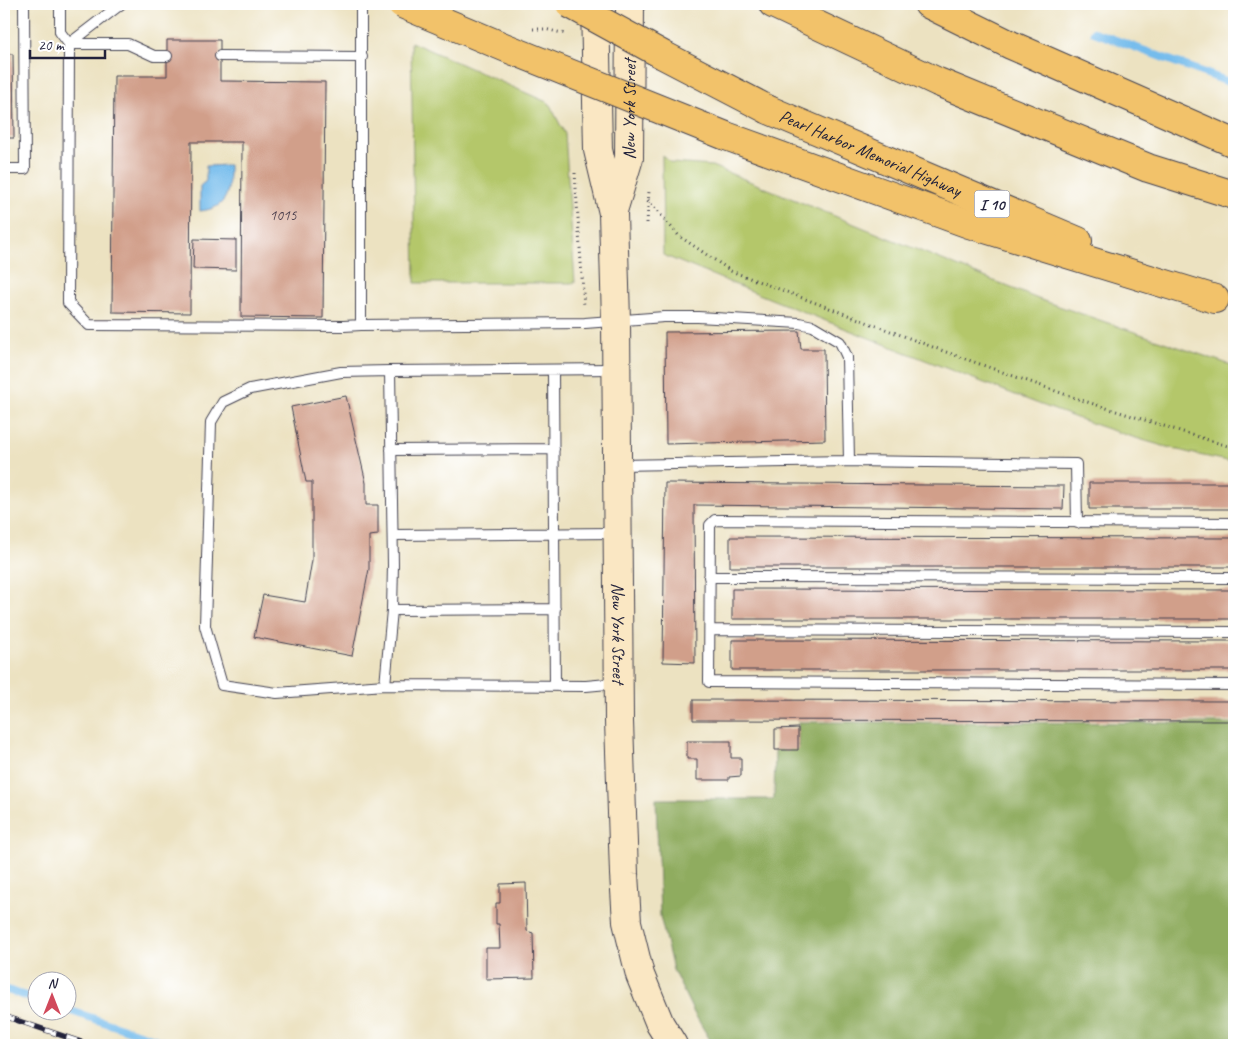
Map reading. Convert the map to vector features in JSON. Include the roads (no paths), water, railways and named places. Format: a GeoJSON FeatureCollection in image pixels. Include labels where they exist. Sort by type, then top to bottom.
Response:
{"type":"FeatureCollection","features":[{"type":"Feature","properties":{"kind":"highway"},"geometry":{"type":"LineString","coordinates":[[402,4],[726,136],[969,224],[1224,302]]}},
{"type":"Feature","properties":{"kind":"highway","name":"Pearl Harbor Memorial Highway"},"geometry":{"type":"LineString","coordinates":[[570,4],[769,110],[1224,302]]}},
{"type":"Feature","properties":{"kind":"highway"},"geometry":{"type":"LineString","coordinates":[[773,4],[938,82],[1148,168],[1234,195]]}},
{"type":"Feature","properties":{"kind":"highway"},"geometry":{"type":"LineString","coordinates":[[928,4],[1011,45],[1234,143]]}},
{"type":"Feature","properties":{"kind":"street","name":"New York Street"},"geometry":{"type":"LineString","coordinates":[[595,4],[598,150],[613,213],[616,320],[618,684],[622,845],[627,922],[640,975],[660,1024],[673,1045]]}},
{"type":"Feature","properties":{"kind":"street","name":"New York Street"},"geometry":{"type":"LineString","coordinates":[[613,213],[629,158],[630,4]]}},
{"type":"Feature","properties":{"kind":"lane"},"geometry":{"type":"LineString","coordinates":[[4,169],[25,169],[24,4]]}},
{"type":"Feature","properties":{"kind":"lane"},"geometry":{"type":"LineString","coordinates":[[60,4],[60,32],[69,44],[68,303],[89,325],[344,326],[585,323],[664,317],[698,317],[799,323],[813,326],[840,342],[847,357],[849,462]]}},
{"type":"Feature","properties":{"kind":"lane"},"geometry":{"type":"LineString","coordinates":[[69,44],[121,4]]}},
{"type":"Feature","properties":{"kind":"lane"},"geometry":{"type":"LineString","coordinates":[[361,4],[361,325]]}},
{"type":"Feature","properties":{"kind":"lane"},"geometry":{"type":"LineString","coordinates":[[69,44],[128,44],[154,56],[167,56]]}},
{"type":"Feature","properties":{"kind":"lane"},"geometry":{"type":"LineString","coordinates":[[220,56],[362,57]]}},
{"type":"Feature","properties":{"kind":"lane"},"geometry":{"type":"LineString","coordinates":[[616,369],[390,371],[332,374],[250,389],[223,402],[211,422],[205,626],[222,685],[277,693],[385,685],[555,686],[618,684]]}},
{"type":"Feature","properties":{"kind":"lane"},"geometry":{"type":"LineString","coordinates":[[553,370],[555,686]]}},
{"type":"Feature","properties":{"kind":"lane"},"geometry":{"type":"LineString","coordinates":[[385,685],[392,610],[393,535],[390,371]]}},
{"type":"Feature","properties":{"kind":"lane"},"geometry":{"type":"LineString","coordinates":[[391,450],[554,449]]}},
{"type":"Feature","properties":{"kind":"lane"},"geometry":{"type":"LineString","coordinates":[[617,465],[849,462],[1076,464],[1077,523]]}},
{"type":"Feature","properties":{"kind":"lane"},"geometry":{"type":"LineString","coordinates":[[1234,523],[715,520],[710,525],[709,577],[709,682],[1234,685]]}},
{"type":"Feature","properties":{"kind":"lane"},"geometry":{"type":"LineString","coordinates":[[393,535],[617,533]]}},
{"type":"Feature","properties":{"kind":"lane"},"geometry":{"type":"LineString","coordinates":[[709,577],[1234,578]]}},
{"type":"Feature","properties":{"kind":"lane"},"geometry":{"type":"LineString","coordinates":[[392,610],[555,610]]}},
{"type":"Feature","properties":{"kind":"lane"},"geometry":{"type":"LineString","coordinates":[[710,630],[1234,632]]}},
{"type":"Feature","properties":{"kind":"water"},"geometry":{"type":"Polygon","coordinates":[[[229,165],[229,182],[226,196],[217,206],[200,211],[200,186],[206,181],[206,166],[229,165]]]}},
{"type":"Feature","properties":{"kind":"waterway"},"geometry":{"type":"LineString","coordinates":[[1094,32],[1234,84]]}},
{"type":"Feature","properties":{"kind":"waterway"},"geometry":{"type":"LineString","coordinates":[[4,989],[28,997]]}},
{"type":"Feature","properties":{"kind":"waterway"},"geometry":{"type":"LineString","coordinates":[[78,1013],[172,1045]]}},
{"type":"Feature","properties":{"kind":"railway"},"geometry":{"type":"LineString","coordinates":[[4,1016],[90,1045]]}}]}
